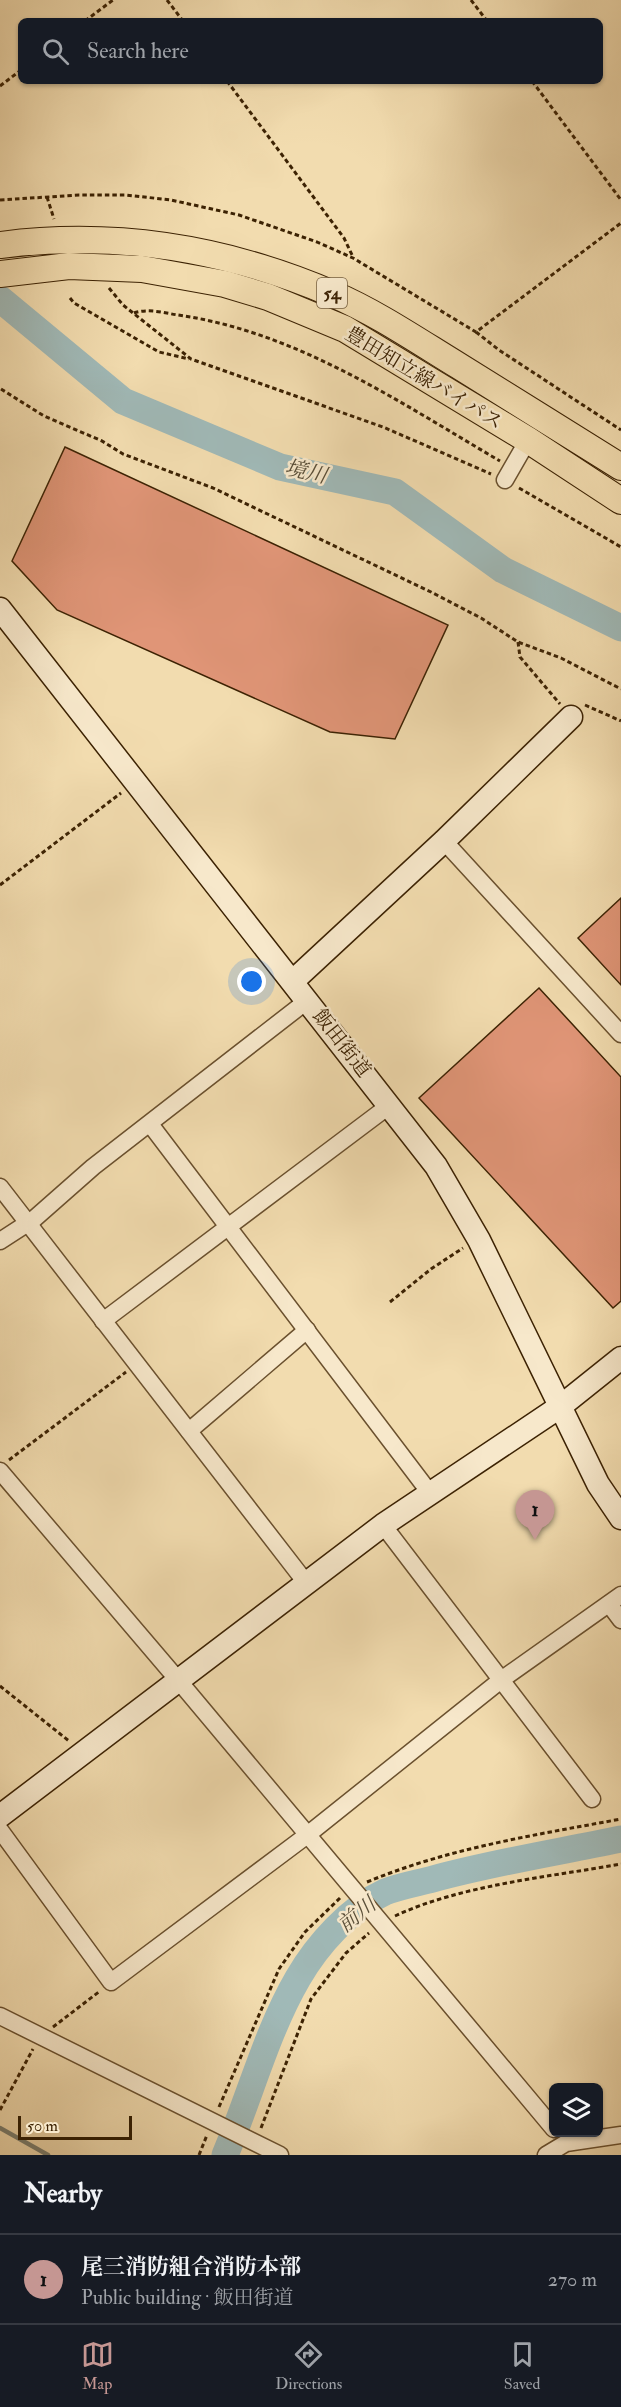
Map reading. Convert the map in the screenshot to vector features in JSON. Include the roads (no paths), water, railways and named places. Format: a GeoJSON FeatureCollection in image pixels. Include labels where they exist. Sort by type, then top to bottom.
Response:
{"type":"FeatureCollection","features":[{"type":"Feature","properties":{"kind":"main road","name":"豊田知立線バイパス"},"geometry":{"type":"LineString","coordinates":[[1,245],[53,239],[171,246],[226,256],[269,270],[335,295],[406,333],[620,464]]}},
{"type":"Feature","properties":{"kind":"main road","name":"豊田知立線バイパス"},"geometry":{"type":"LineString","coordinates":[[0,274],[69,266],[142,269],[225,284],[268,297],[345,329],[528,440],[621,501]]}},
{"type":"Feature","properties":{"kind":"street"},"geometry":{"type":"LineString","coordinates":[[509,474],[528,440]]}},
{"type":"Feature","properties":{"kind":"street","name":"飯田街道"},"geometry":{"type":"LineString","coordinates":[[0,609],[436,1166],[479,1240],[598,1484],[621,1518]]}},
{"type":"Feature","properties":{"kind":"street"},"geometry":{"type":"LineString","coordinates":[[292,981],[444,841],[571,717]]}},
{"type":"Feature","properties":{"kind":"street"},"geometry":{"type":"LineString","coordinates":[[444,841],[621,1034]]}},
{"type":"Feature","properties":{"kind":"street"},"geometry":{"type":"LineString","coordinates":[[0,1241],[34,1219],[93,1167],[308,1000]]}},
{"type":"Feature","properties":{"kind":"street"},"geometry":{"type":"LineString","coordinates":[[104,1322],[390,1106]]}},
{"type":"Feature","properties":{"kind":"street"},"geometry":{"type":"LineString","coordinates":[[150,1124],[430,1493]]}},
{"type":"Feature","properties":{"kind":"street"},"geometry":{"type":"LineString","coordinates":[[0,1187],[135,1365],[307,1584]]}},
{"type":"Feature","properties":{"kind":"street"},"geometry":{"type":"LineString","coordinates":[[189,1431],[307,1330]]}},
{"type":"Feature","properties":{"kind":"street"},"geometry":{"type":"LineString","coordinates":[[0,1816],[383,1525],[561,1406],[621,1358]]}},
{"type":"Feature","properties":{"kind":"street"},"geometry":{"type":"LineString","coordinates":[[4,1466],[306,1836],[379,1919],[549,2123]]}},
{"type":"Feature","properties":{"kind":"street"},"geometry":{"type":"LineString","coordinates":[[383,1525],[592,1799]]}},
{"type":"Feature","properties":{"kind":"street"},"geometry":{"type":"LineString","coordinates":[[0,1830],[111,1983],[306,1836],[501,1680],[615,1599],[621,1620]]}},
{"type":"Feature","properties":{"kind":"street"},"geometry":{"type":"LineString","coordinates":[[0,2016],[280,2155]]}},
{"type":"Feature","properties":{"kind":"street"},"geometry":{"type":"LineString","coordinates":[[546,2155],[561,2138],[621,2135]]}},
{"type":"Feature","properties":{"kind":"waterway","name":"境川"},"geometry":{"type":"LineString","coordinates":[[0,299],[123,401],[280,467],[395,492],[503,570],[621,628]]}},
{"type":"Feature","properties":{"kind":"waterway","name":"前川"},"geometry":{"type":"LineString","coordinates":[[225,2155],[267,2043],[298,1978],[325,1941],[359,1908],[385,1892],[403,1886],[480,1867],[621,1839]]}},
{"type":"Feature","properties":{"kind":"waterway"},"geometry":{"type":"LineString","coordinates":[[0,2128],[48,2155]]}},
{"type":"Feature","properties":{"kind":"place","name":"尾三消防組合消防本部"},"geometry":{"type":"Point","coordinates":[535,1540]}}]}
